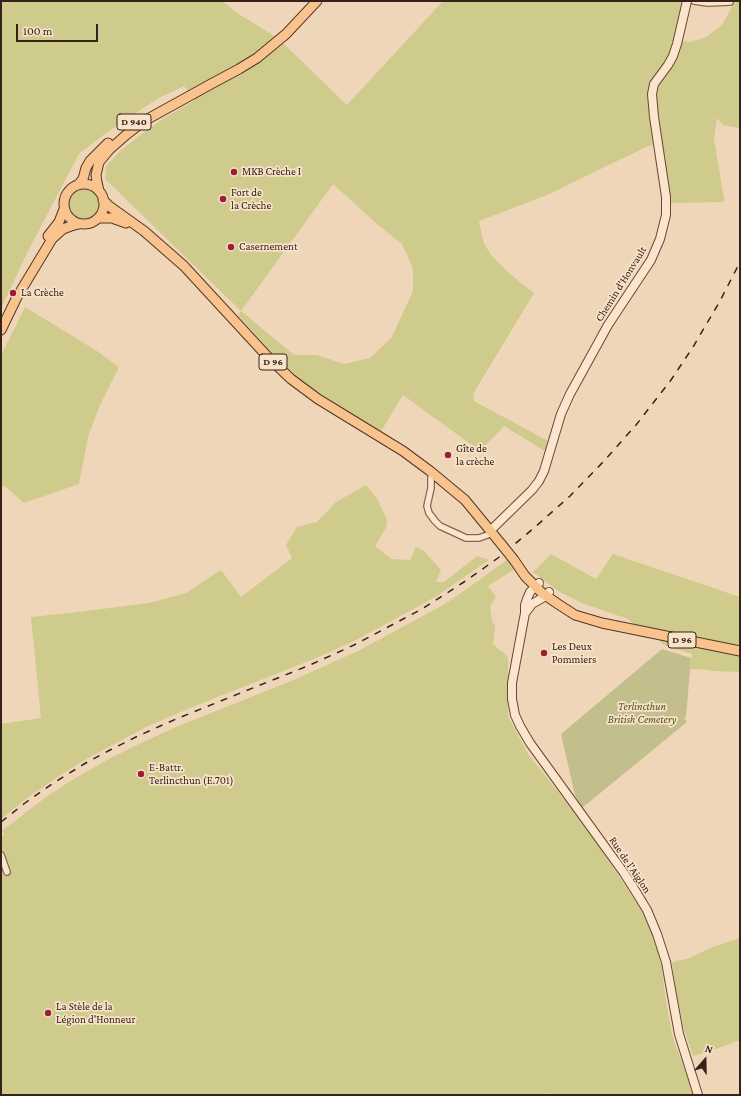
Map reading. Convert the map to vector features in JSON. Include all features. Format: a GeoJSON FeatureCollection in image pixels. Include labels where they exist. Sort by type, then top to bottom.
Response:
{"type":"FeatureCollection","features":[{"type":"Feature","properties":{"kind":"main road","name":"D 940"},"geometry":{"type":"LineString","coordinates":[[101,196],[96,180],[97,169],[102,158],[130,131],[144,121],[239,69],[264,52],[286,34],[317,1]]}},
{"type":"Feature","properties":{"kind":"main road","name":"Chemin d'Honvault"},"geometry":{"type":"LineString","coordinates":[[492,532],[539,481],[544,471],[561,414],[570,394],[608,325],[651,260],[660,239],[666,220],[666,196],[652,94],[654,84],[673,56],[687,1]]}},
{"type":"Feature","properties":{"kind":"main road","name":"D 940"},"geometry":{"type":"LineString","coordinates":[[78,185],[83,179],[86,168],[92,158],[131,124],[158,106],[211,84]]}},
{"type":"Feature","properties":{"kind":"main road"},"geometry":{"type":"LineString","coordinates":[[1,330],[17,296],[33,272],[52,239],[68,227],[90,223],[99,218],[103,210],[101,196],[96,188],[90,185],[78,185],[66,194],[64,209],[59,222],[44,242],[33,272]]}},
{"type":"Feature","properties":{"kind":"main road","name":"D 96"},"geometry":{"type":"LineString","coordinates":[[101,196],[109,206],[140,228],[192,275],[281,370],[318,400],[410,456],[465,500],[492,532],[525,576],[547,594],[585,614],[623,628],[740,651]]}},
{"type":"Feature","properties":{"kind":"main road"},"geometry":{"type":"LineString","coordinates":[[64,209],[69,218],[79,224]]}},
{"type":"Feature","properties":{"kind":"main road","name":"D 96"},"geometry":{"type":"LineString","coordinates":[[99,218],[112,218],[124,222],[170,254]]}},
{"type":"Feature","properties":{"kind":"main road","name":"Rue de l'Aiglon"},"geometry":{"type":"LineString","coordinates":[[537,585],[530,592],[527,599],[512,683],[512,699],[516,715],[520,726],[530,743],[631,883],[642,901],[653,924],[666,962],[680,1040],[698,1095]]}},
{"type":"Feature","properties":{"kind":"main road"},"geometry":{"type":"LineString","coordinates":[[525,613],[532,604],[547,594]]}},
{"type":"Feature","properties":{"kind":"street"},"geometry":{"type":"LineString","coordinates":[[694,1],[708,3],[730,2]]}},
{"type":"Feature","properties":{"kind":"street"},"geometry":{"type":"LineString","coordinates":[[432,473],[431,488],[427,506],[429,513],[440,526],[466,538],[483,537],[492,532]]}},
{"type":"Feature","properties":{"kind":"street"},"geometry":{"type":"LineString","coordinates":[[1,855],[7,872]]}},
{"type":"Feature","properties":{"kind":"shaded area"},"geometry":{"type":"Polygon","coordinates":[[[1,1],[222,1],[237,13],[273,35],[347,105],[443,1],[689,1],[682,41],[691,42],[706,37],[722,25],[732,7],[732,1],[740,1],[740,128],[723,125],[717,118],[714,139],[724,199],[723,202],[670,203],[660,143],[648,146],[547,195],[479,221],[484,244],[492,256],[510,274],[534,293],[473,394],[474,401],[550,442],[548,453],[504,426],[480,451],[403,395],[380,433],[302,381],[277,358],[238,315],[241,311],[105,179],[106,166],[120,151],[166,117],[195,100],[184,86],[157,99],[106,133],[79,154],[27,253],[1,309],[1,1]],[[333,184],[241,311],[294,355],[317,355],[344,364],[370,358],[392,337],[413,291],[413,268],[402,244],[378,225],[333,184]]]}},
{"type":"Feature","properties":{"kind":"shaded area"},"geometry":{"type":"Polygon","coordinates":[[[81,188],[87,188],[97,195],[100,204],[99,210],[93,217],[87,220],[81,220],[71,213],[68,207],[68,201],[75,191],[81,188]]]}},
{"type":"Feature","properties":{"kind":"shaded area"},"geometry":{"type":"Polygon","coordinates":[[[25,307],[97,351],[119,367],[100,405],[88,437],[79,484],[24,503],[6,487],[1,486],[1,355],[25,307]]]}},
{"type":"Feature","properties":{"kind":"shaded area"},"geometry":{"type":"Polygon","coordinates":[[[366,485],[378,500],[387,520],[386,528],[375,546],[391,559],[410,560],[416,547],[423,550],[441,570],[436,582],[444,582],[477,556],[489,560],[437,596],[352,642],[146,727],[62,774],[27,798],[1,819],[1,724],[41,718],[31,617],[149,603],[186,593],[221,570],[241,597],[292,558],[286,545],[297,527],[317,522],[336,502],[366,485]]]}},
{"type":"Feature","properties":{"kind":"shaded area"},"geometry":{"type":"Polygon","coordinates":[[[551,554],[596,579],[613,554],[740,597],[740,646],[636,627],[628,619],[582,603],[558,591],[533,572],[551,554]]]}},
{"type":"Feature","properties":{"kind":"shaded area"},"geometry":{"type":"Polygon","coordinates":[[[508,559],[515,569],[488,586],[496,597],[490,606],[492,621],[495,625],[493,644],[508,657],[508,716],[528,754],[593,838],[641,909],[658,951],[672,1035],[694,1095],[548,1095],[547,1093],[542,1095],[1,1095],[1,837],[4,835],[2,831],[46,797],[105,761],[176,727],[296,679],[360,650],[445,604],[508,559]]]}},
{"type":"Feature","properties":{"kind":"shaded area"},"geometry":{"type":"Polygon","coordinates":[[[657,638],[740,656],[740,672],[690,669],[692,654],[663,645],[657,638]]]}},
{"type":"Feature","properties":{"kind":"shaded area"},"geometry":{"type":"Polygon","coordinates":[[[740,938],[740,1040],[693,1056],[684,1029],[676,992],[672,963],[687,959],[713,947],[740,938]]]}},
{"type":"Feature","properties":{"kind":"green space","name":"Terlincthun British Cemetery"},"geometry":{"type":"Polygon","coordinates":[[[662,649],[691,658],[686,717],[684,718],[687,722],[582,808],[575,795],[561,734],[662,649]]]}},
{"type":"Feature","properties":{"kind":"railway"},"geometry":{"type":"LineString","coordinates":[[1,822],[52,784],[110,750],[176,719],[310,665],[354,645],[422,609],[498,558],[570,496],[636,425],[671,380],[693,347],[720,301],[740,262]]}},
{"type":"Feature","properties":{"kind":"place","name":"MKB Crèche I"},"geometry":{"type":"Point","coordinates":[234,172]}},
{"type":"Feature","properties":{"kind":"place","name":"Fort de la Crèche"},"geometry":{"type":"Point","coordinates":[223,199]}},
{"type":"Feature","properties":{"kind":"place","name":"Casernement"},"geometry":{"type":"Point","coordinates":[231,247]}},
{"type":"Feature","properties":{"kind":"place","name":"La Crèche"},"geometry":{"type":"Point","coordinates":[13,293]}},
{"type":"Feature","properties":{"kind":"place","name":"Gîte de la crèche"},"geometry":{"type":"Point","coordinates":[448,455]}},
{"type":"Feature","properties":{"kind":"place","name":"Les Deux Pommiers"},"geometry":{"type":"Point","coordinates":[544,653]}},
{"type":"Feature","properties":{"kind":"place","name":"E-Battr. Terlincthun (E.701)"},"geometry":{"type":"Point","coordinates":[141,774]}},
{"type":"Feature","properties":{"kind":"place","name":"La Stèle de la Légion d'Honneur"},"geometry":{"type":"Point","coordinates":[48,1013]}}]}
